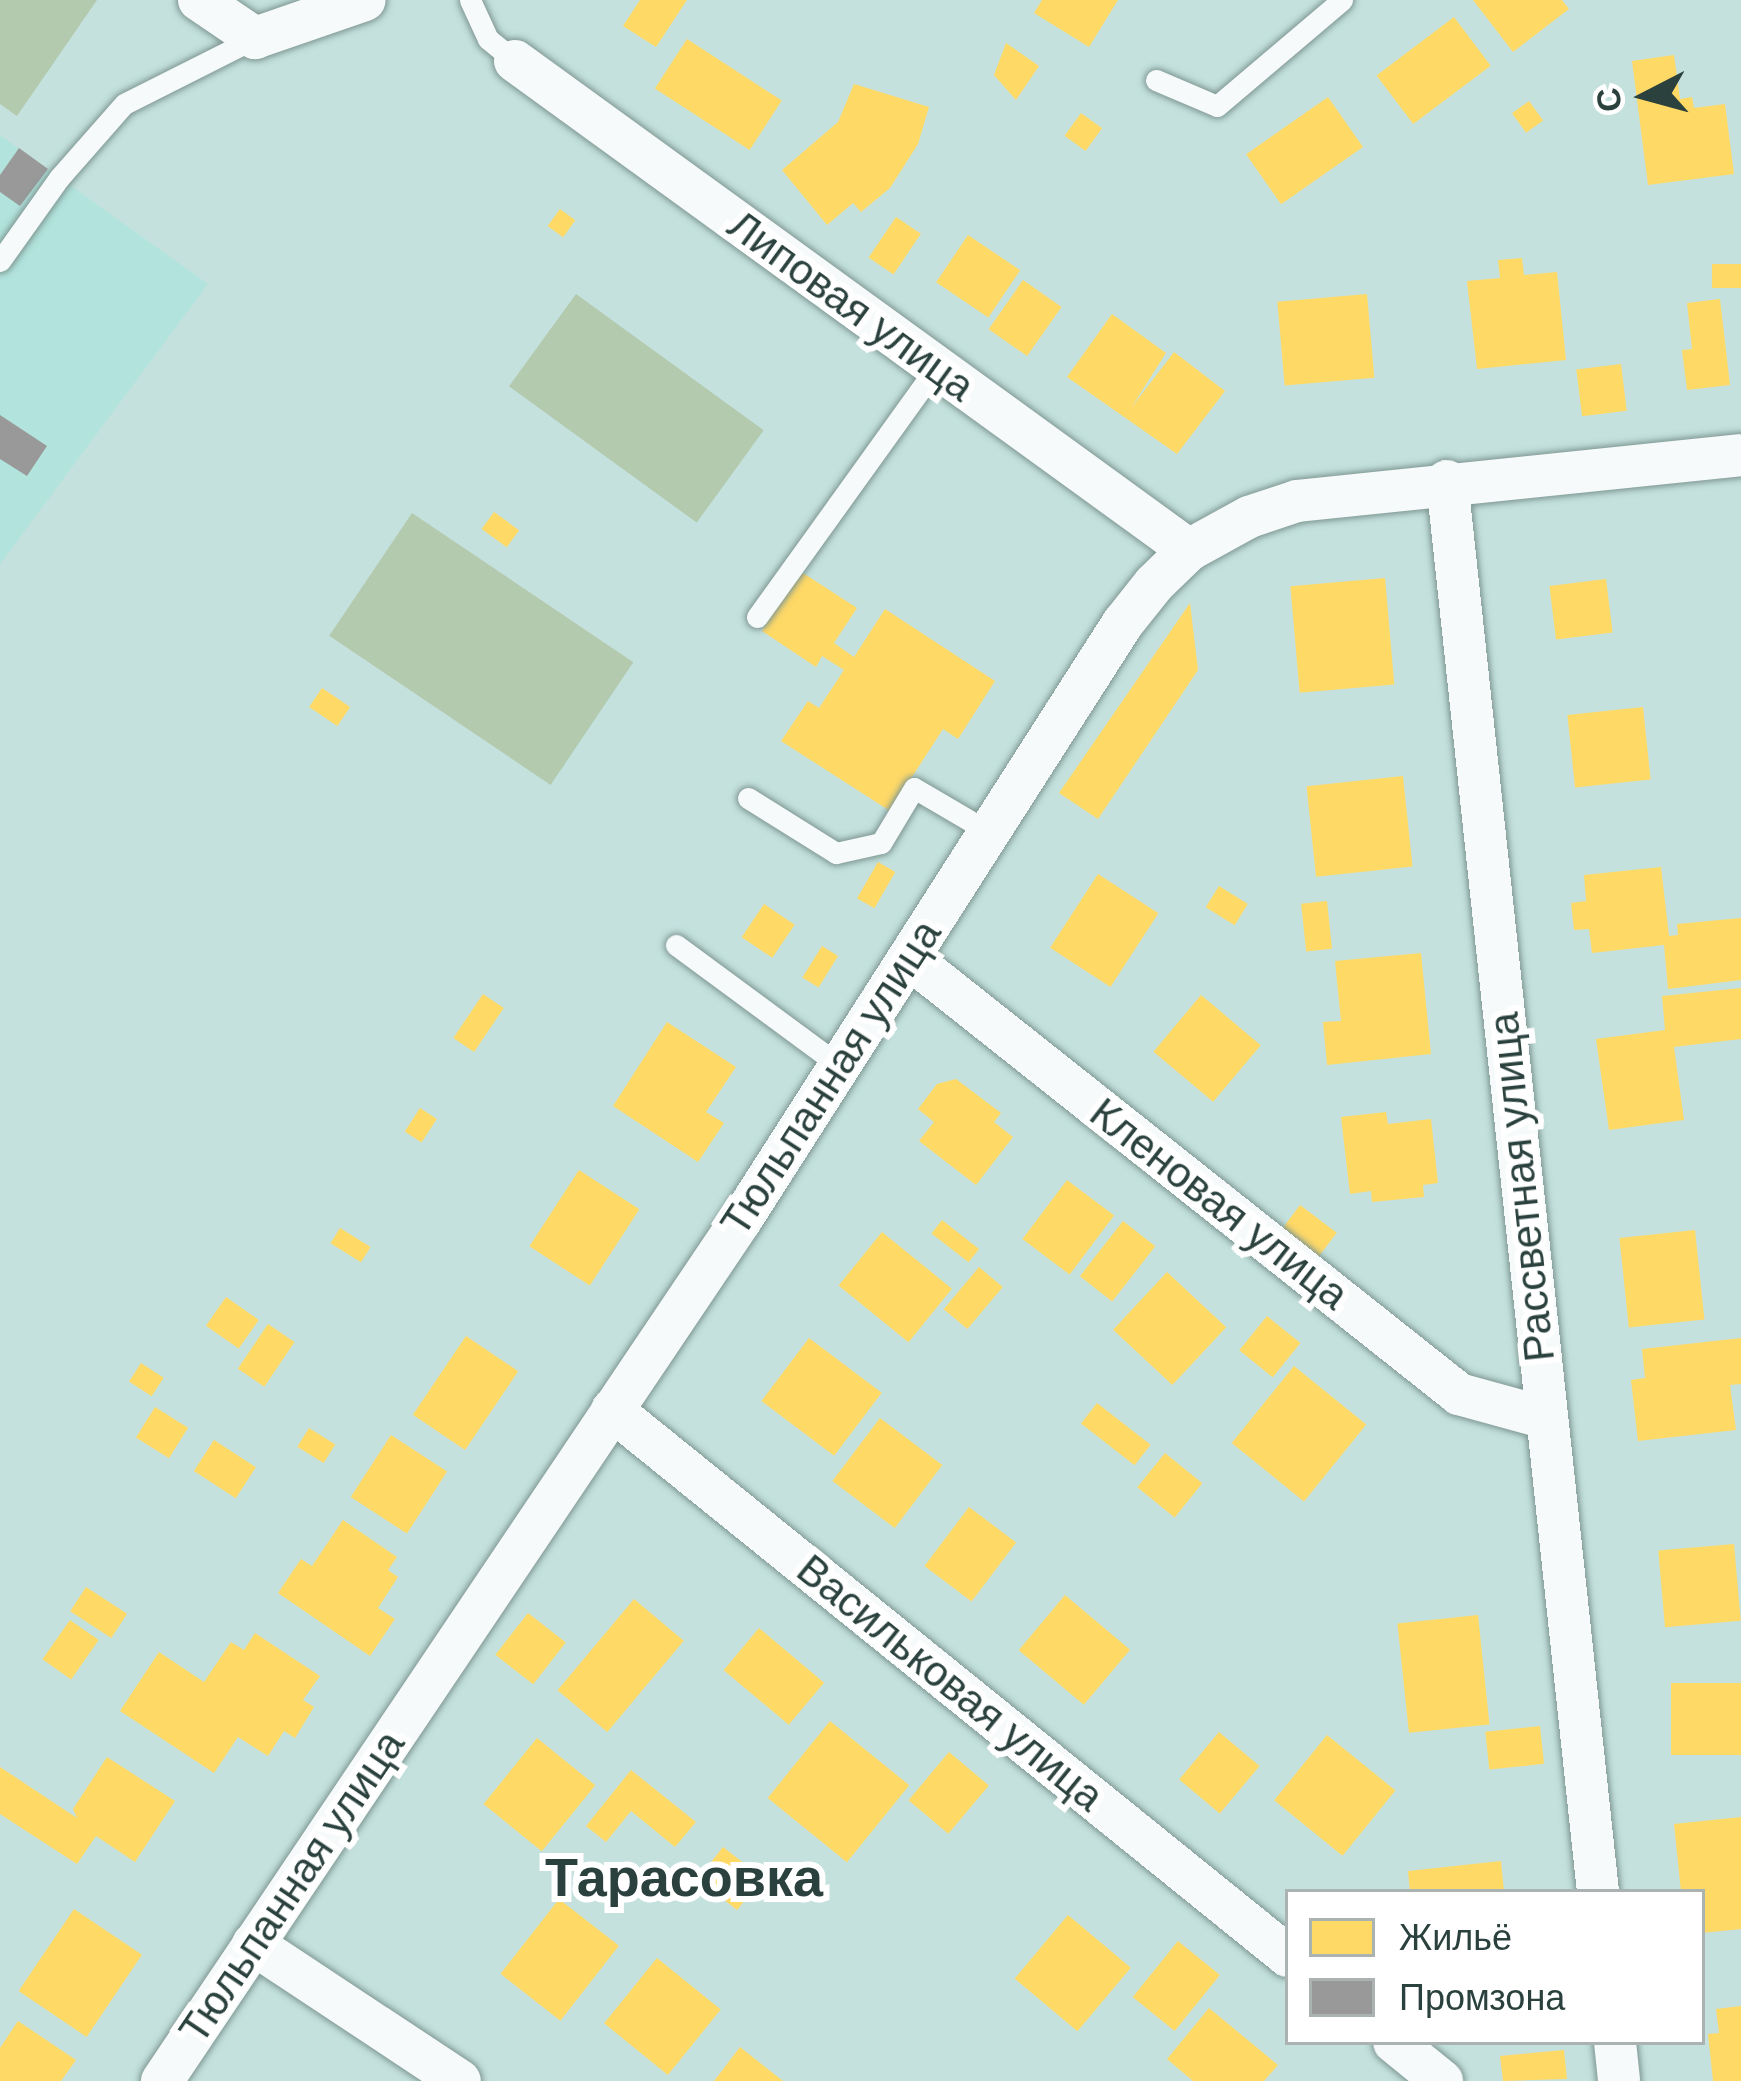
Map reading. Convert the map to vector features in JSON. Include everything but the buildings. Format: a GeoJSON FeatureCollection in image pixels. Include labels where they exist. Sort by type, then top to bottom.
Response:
{"type":"FeatureCollection","features":[{"type":"Feature","properties":{"kind":"street"},"geometry":{"type":"LineString","coordinates":[[200,0],[255,38],[365,0]]}},
{"type":"Feature","properties":{"kind":"street","name":"Липовая улица"},"geometry":{"type":"LineString","coordinates":[[515,61],[1189,550]]}},
{"type":"Feature","properties":{"kind":"street","name":"Тюльпанная улица"},"geometry":{"type":"LineString","coordinates":[[162,2081],[840,1066],[1123,623],[1189,550],[1249,518],[1298,500],[1447,481],[1741,455]]}},
{"type":"Feature","properties":{"kind":"street","name":"Рассветная улица"},"geometry":{"type":"LineString","coordinates":[[1447,481],[1598,1889]]}},
{"type":"Feature","properties":{"kind":"street","name":"Кленовая улица"},"geometry":{"type":"LineString","coordinates":[[909,958],[1459,1394],[1546,1418]]}},
{"type":"Feature","properties":{"kind":"street","name":"Васильковая улица"},"geometry":{"type":"LineString","coordinates":[[612,1410],[1285,1955]]}},
{"type":"Feature","properties":{"kind":"street"},"geometry":{"type":"LineString","coordinates":[[253,1944],[460,2081]]}},
{"type":"Feature","properties":{"kind":"street"},"geometry":{"type":"LineString","coordinates":[[1398,2045],[1442,2081]]}},
{"type":"Feature","properties":{"kind":"street"},"geometry":{"type":"LineString","coordinates":[[1615,2045],[1619,2081]]}},
{"type":"Feature","properties":{"kind":"lane"},"geometry":{"type":"LineString","coordinates":[[470,0],[488,39],[515,61]]}},
{"type":"Feature","properties":{"kind":"lane"},"geometry":{"type":"LineString","coordinates":[[1156,80],[1216,106],[1342,0]]}},
{"type":"Feature","properties":{"kind":"lane"},"geometry":{"type":"LineString","coordinates":[[0,261],[59,178],[124,104],[255,38]]}},
{"type":"Feature","properties":{"kind":"lane"},"geometry":{"type":"LineString","coordinates":[[757,616],[936,368]]}},
{"type":"Feature","properties":{"kind":"lane"},"geometry":{"type":"LineString","coordinates":[[748,798],[836,853],[881,843],[914,788],[988,832]]}},
{"type":"Feature","properties":{"kind":"lane"},"geometry":{"type":"LineString","coordinates":[[676,945],[840,1066]]}},
{"type":"Feature","properties":{"kind":"shaded area"},"geometry":{"type":"Polygon","coordinates":[[[0,0],[97,0],[17,116],[0,104],[0,0]]]}},
{"type":"Feature","properties":{"kind":"shaded area"},"geometry":{"type":"Polygon","coordinates":[[[0,135],[208,284],[0,564],[0,135]]]}},
{"type":"Feature","properties":{"kind":"shaded area"},"geometry":{"type":"Polygon","coordinates":[[[576,294],[764,430],[697,523],[509,386],[576,294]]]}},
{"type":"Feature","properties":{"kind":"shaded area"},"geometry":{"type":"Polygon","coordinates":[[[412,513],[633,662],[551,785],[329,636],[412,513]]]}},
{"type":"Feature","properties":{"kind":"district","name":"Тарасовка"},"geometry":{"type":"Point","coordinates":[684,1878]}}]}
